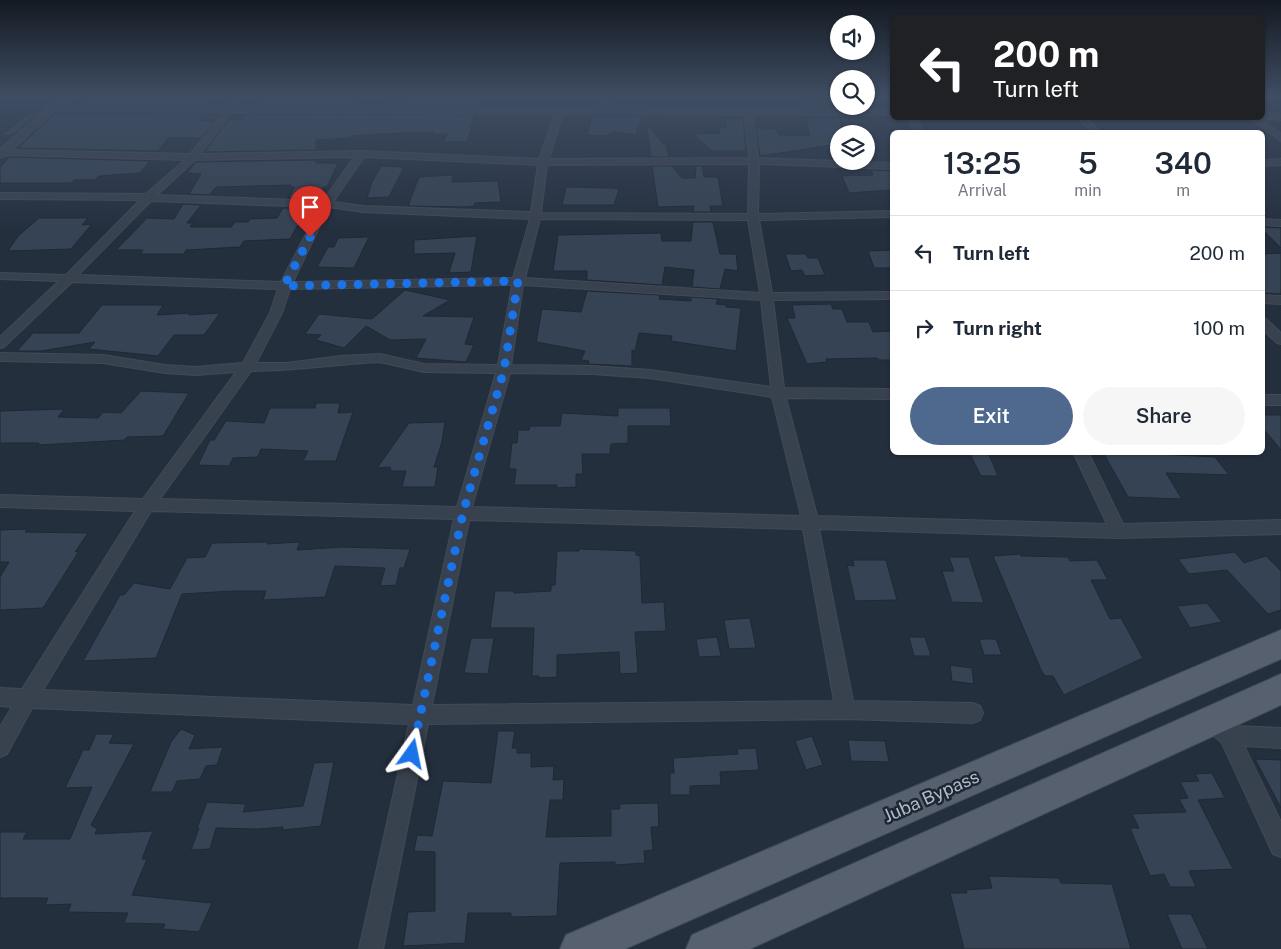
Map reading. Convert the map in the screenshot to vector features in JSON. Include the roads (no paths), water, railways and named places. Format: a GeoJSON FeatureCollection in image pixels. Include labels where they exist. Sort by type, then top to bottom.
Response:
{"type":"FeatureCollection","features":[{"type":"Feature","properties":{"kind":"main road","name":"Juba Bypass"},"geometry":{"type":"LineString","coordinates":[[580,949],[1281,644]]}},
{"type":"Feature","properties":{"kind":"main road"},"geometry":{"type":"LineString","coordinates":[[706,949],[1220,728],[1281,689]]}},
{"type":"Feature","properties":{"kind":"street"},"geometry":{"type":"LineString","coordinates":[[2,153],[15,141]]}},
{"type":"Feature","properties":{"kind":"street"},"geometry":{"type":"LineString","coordinates":[[0,344],[150,196],[193,157],[206,141]]}},
{"type":"Feature","properties":{"kind":"street"},"geometry":{"type":"LineString","coordinates":[[371,949],[463,513],[504,370],[518,281],[536,215],[543,162],[550,141]]}},
{"type":"Feature","properties":{"kind":"street"},"geometry":{"type":"LineString","coordinates":[[752,141],[754,161],[753,218],[767,297],[778,393],[810,522],[845,710]]}},
{"type":"Feature","properties":{"kind":"street"},"geometry":{"type":"LineString","coordinates":[[2,153],[193,157],[362,154],[543,162],[754,161],[890,166]]}},
{"type":"Feature","properties":{"kind":"street"},"geometry":{"type":"LineString","coordinates":[[0,747],[27,698],[147,505],[247,367],[276,313],[284,286],[326,204],[362,154]]}},
{"type":"Feature","properties":{"kind":"street"},"geometry":{"type":"LineString","coordinates":[[1265,163],[1281,162]]}},
{"type":"Feature","properties":{"kind":"street"},"geometry":{"type":"LineString","coordinates":[[0,196],[150,196],[326,204],[361,208],[536,215],[753,218],[890,214]]}},
{"type":"Feature","properties":{"kind":"street"},"geometry":{"type":"LineString","coordinates":[[1265,222],[1281,223]]}},
{"type":"Feature","properties":{"kind":"street"},"geometry":{"type":"LineString","coordinates":[[0,276],[284,286],[518,281],[767,297],[890,295]]}},
{"type":"Feature","properties":{"kind":"street"},"geometry":{"type":"LineString","coordinates":[[1265,299],[1281,300]]}},
{"type":"Feature","properties":{"kind":"street"},"geometry":{"type":"LineString","coordinates":[[1265,325],[1281,340]]}},
{"type":"Feature","properties":{"kind":"street"},"geometry":{"type":"LineString","coordinates":[[0,357],[103,359],[137,366],[188,370],[287,367],[341,360],[380,358],[424,368],[592,370],[650,374],[778,393],[890,394]]}},
{"type":"Feature","properties":{"kind":"street"},"geometry":{"type":"LineString","coordinates":[[1265,400],[1281,400]]}},
{"type":"Feature","properties":{"kind":"street"},"geometry":{"type":"LineString","coordinates":[[1081,455],[1118,531]]}},
{"type":"Feature","properties":{"kind":"street"},"geometry":{"type":"LineString","coordinates":[[0,501],[1118,531],[1281,527]]}},
{"type":"Feature","properties":{"kind":"street"},"geometry":{"type":"LineString","coordinates":[[0,697],[421,715],[845,710],[973,713]]}},
{"type":"Feature","properties":{"kind":"street"},"geometry":{"type":"LineString","coordinates":[[1220,728],[1281,738]]}},
{"type":"Feature","properties":{"kind":"street"},"geometry":{"type":"LineString","coordinates":[[1220,728],[1281,846]]}}]}
